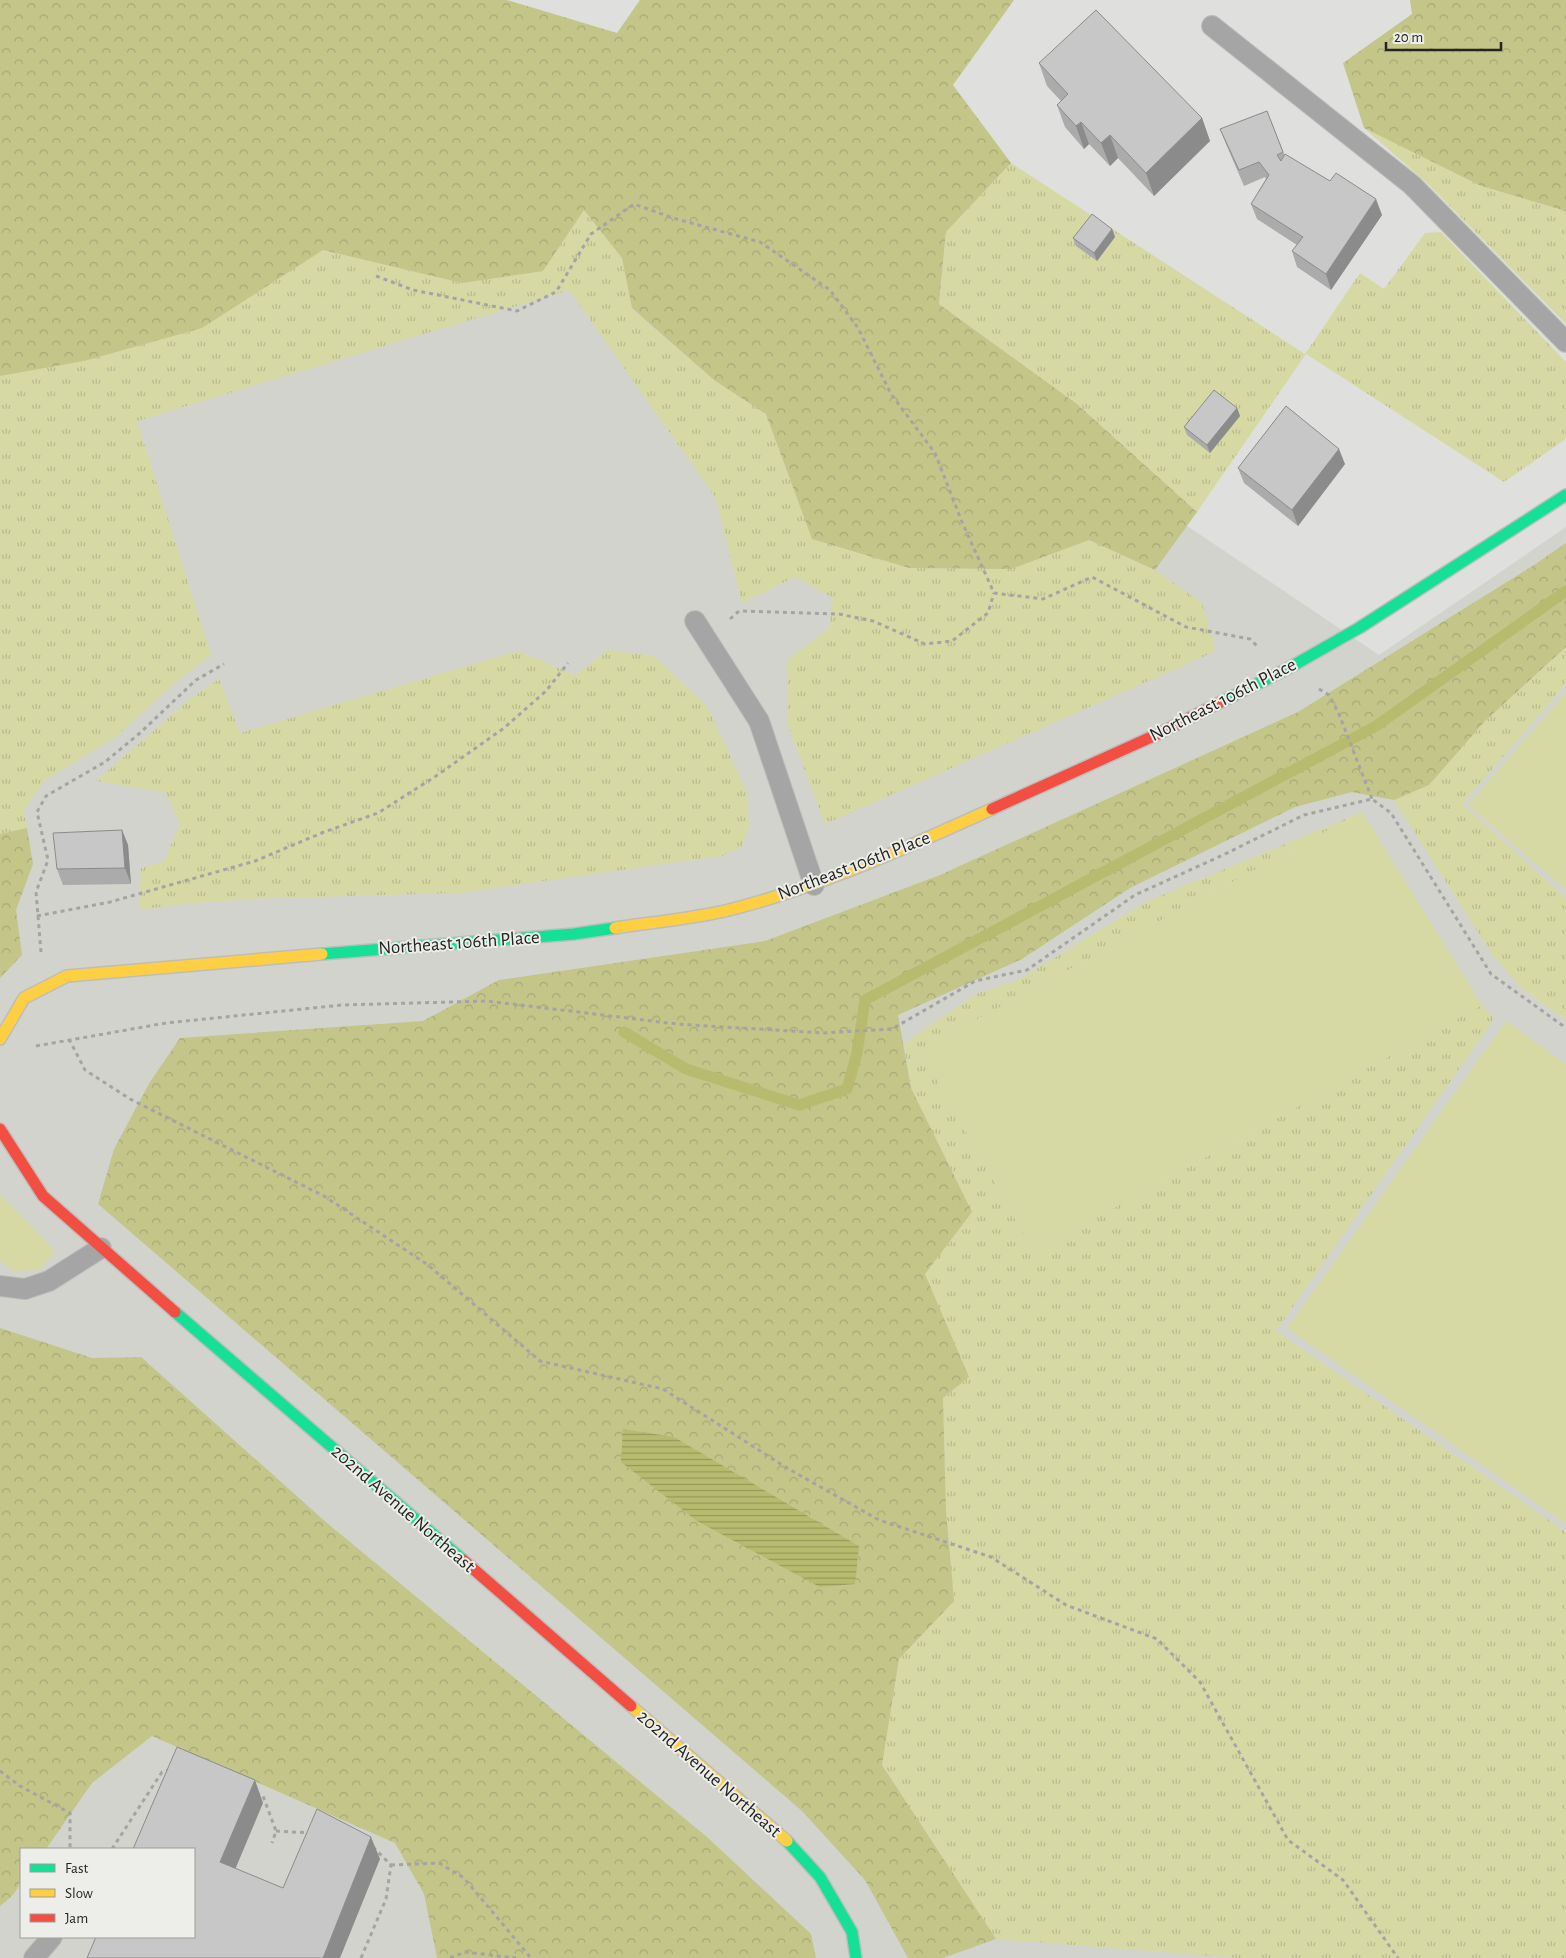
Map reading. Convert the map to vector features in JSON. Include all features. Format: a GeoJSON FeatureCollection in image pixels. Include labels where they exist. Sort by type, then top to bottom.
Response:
{"type":"FeatureCollection","features":[{"type":"Feature","properties":{"kind":"street","name":"Northeast 106th Place"},"geometry":{"type":"LineString","coordinates":[[0,1039],[24,998],[67,976],[574,934],[728,910],[814,885],[909,847],[1158,734],[1287,668],[1359,628],[1566,495]]}},
{"type":"Feature","properties":{"kind":"street","name":"202nd Avenue Northeast"},"geometry":{"type":"LineString","coordinates":[[0,1129],[43,1196],[780,1834],[820,1876],[852,1932],[856,1958]]}},
{"type":"Feature","properties":{"kind":"lane"},"geometry":{"type":"LineString","coordinates":[[1212,26],[1412,185],[1566,342]]}},
{"type":"Feature","properties":{"kind":"lane"},"geometry":{"type":"LineString","coordinates":[[695,621],[759,721],[814,885]]}},
{"type":"Feature","properties":{"kind":"lane"},"geometry":{"type":"LineString","coordinates":[[0,1286],[25,1290],[49,1281],[101,1248]]}},
{"type":"Feature","properties":{"kind":"lane"},"geometry":{"type":"LineString","coordinates":[[34,1958],[51,1938]]}},
{"type":"Feature","properties":{"kind":"path"},"geometry":{"type":"LineString","coordinates":[[376,276],[413,290],[517,311],[556,292],[591,234],[634,204],[672,218],[760,242],[830,290],[858,328],[891,394],[935,453],[962,522],[994,593],[988,613],[952,640],[924,644],[873,620],[839,614],[739,612],[706,638]]}},
{"type":"Feature","properties":{"kind":"path"},"geometry":{"type":"LineString","coordinates":[[994,593],[1043,599],[1092,577],[1186,627],[1250,639],[1263,651]]}},
{"type":"Feature","properties":{"kind":"path"},"geometry":{"type":"LineString","coordinates":[[37,916],[110,902],[256,861],[324,832],[378,813],[436,776],[504,728],[546,691],[568,663]]}},
{"type":"Feature","properties":{"kind":"path"},"geometry":{"type":"LineString","coordinates":[[42,957],[36,892],[48,860],[38,812],[46,796],[105,762],[140,733],[196,680],[224,664]]}},
{"type":"Feature","properties":{"kind":"path"},"geometry":{"type":"LineString","coordinates":[[1314,686],[1329,695],[1339,714],[1372,799],[1391,812],[1491,974],[1566,1028]]}},
{"type":"Feature","properties":{"kind":"path"},"geometry":{"type":"LineString","coordinates":[[29,1044],[38,1046],[166,1023],[342,1005],[487,1001],[677,1024],[822,1033],[892,1029],[975,981],[1027,970],[1135,895],[1304,816],[1372,799]]}},
{"type":"Feature","properties":{"kind":"path"},"geometry":{"type":"LineString","coordinates":[[69,1039],[85,1070],[130,1099],[324,1196],[428,1266],[540,1361],[663,1388],[787,1468],[879,1520],[991,1557],[1066,1605],[1156,1639],[1200,1682],[1288,1840],[1343,1880],[1398,1958]]}},
{"type":"Feature","properties":{"kind":"path"},"geometry":{"type":"LineString","coordinates":[[113,1848],[162,1772],[176,1767]]}},
{"type":"Feature","properties":{"kind":"path"},"geometry":{"type":"LineString","coordinates":[[0,1772],[20,1786],[70,1814],[70,1848]]}},
{"type":"Feature","properties":{"kind":"path"},"geometry":{"type":"LineString","coordinates":[[254,1792],[263,1796],[276,1831],[272,1843]]}},
{"type":"Feature","properties":{"kind":"path"},"geometry":{"type":"LineString","coordinates":[[276,1831],[310,1834],[316,1830]]}},
{"type":"Feature","properties":{"kind":"path"},"geometry":{"type":"LineString","coordinates":[[370,1843],[391,1865],[439,1863],[464,1878],[531,1958]]}},
{"type":"Feature","properties":{"kind":"path"},"geometry":{"type":"LineString","coordinates":[[361,1958],[386,1899],[391,1865]]}},
{"type":"Feature","properties":{"kind":"path"},"geometry":{"type":"LineString","coordinates":[[450,1958],[465,1952],[516,1958]]}},
{"type":"Feature","properties":{"kind":"shaded area"},"geometry":{"type":"Polygon","coordinates":[[[0,0],[406,0],[1379,655],[1566,527],[1566,1958],[0,1958],[0,0]]]}},
{"type":"Feature","properties":{"kind":"shaded area"},"geometry":{"type":"Polygon","coordinates":[[[623,1429],[674,1437],[859,1546],[855,1584],[820,1587],[697,1521],[621,1462],[623,1429]]]}},
{"type":"Feature","properties":{"kind":"green space"},"geometry":{"type":"Polygon","coordinates":[[[0,0],[507,0],[617,33],[640,0],[1014,0],[953,85],[1011,163],[946,232],[939,304],[1077,404],[1197,512],[1155,570],[1089,540],[1011,569],[909,568],[812,539],[766,414],[714,380],[632,308],[622,258],[584,210],[543,271],[462,283],[323,250],[202,328],[84,361],[0,376],[0,0]]]}},
{"type":"Feature","properties":{"kind":"green space"},"geometry":{"type":"Polygon","coordinates":[[[1410,0],[1566,0],[1566,213],[1562,210],[1481,186],[1364,128],[1343,63],[1412,14],[1410,0]]]}},
{"type":"Feature","properties":{"kind":"green space"},"geometry":{"type":"Polygon","coordinates":[[[1364,128],[1481,186],[1562,210],[1566,213],[1566,324],[1429,185],[1364,128]]]}},
{"type":"Feature","properties":{"kind":"green space"},"geometry":{"type":"Polygon","coordinates":[[[1011,163],[1305,354],[1360,273],[1384,289],[1425,233],[1441,232],[1566,362],[1566,439],[1504,482],[1306,354],[1197,512],[1077,404],[939,304],[946,232],[1011,163]]]}},
{"type":"Feature","properties":{"kind":"green space"},"geometry":{"type":"Polygon","coordinates":[[[584,210],[622,258],[632,309],[714,380],[766,414],[812,539],[909,568],[1011,569],[1089,540],[1155,570],[1202,603],[1216,651],[825,824],[787,723],[788,660],[829,628],[833,598],[795,577],[742,603],[715,497],[569,290],[137,421],[211,655],[177,681],[117,736],[44,781],[24,810],[27,828],[0,834],[0,376],[84,361],[202,328],[323,250],[462,283],[584,210]]]}},
{"type":"Feature","properties":{"kind":"green space"},"geometry":{"type":"Polygon","coordinates":[[[1566,543],[1566,647],[1485,721],[1429,785],[1394,800],[1352,792],[1295,807],[1130,888],[1022,959],[898,1015],[911,1088],[972,1212],[925,1274],[969,1377],[943,1398],[946,1511],[954,1601],[899,1659],[882,1765],[996,1939],[943,1958],[908,1958],[865,1880],[802,1811],[98,1204],[114,1149],[150,1082],[180,1038],[423,1021],[499,980],[765,941],[940,875],[1298,712],[1534,565],[1566,543]]]}},
{"type":"Feature","properties":{"kind":"green space"},"geometry":{"type":"Polygon","coordinates":[[[1566,647],[1566,684],[1462,804],[1566,898],[1566,1020],[1521,988],[1491,953],[1394,800],[1429,785],[1485,721],[1566,647]]]}},
{"type":"Feature","properties":{"kind":"green space"},"geometry":{"type":"Polygon","coordinates":[[[609,650],[654,656],[707,706],[746,790],[749,827],[741,848],[722,856],[459,893],[249,899],[173,905],[139,910],[141,868],[164,861],[180,824],[165,792],[96,781],[190,699],[219,679],[240,733],[518,651],[575,675],[609,650]]]}},
{"type":"Feature","properties":{"kind":"green space"},"geometry":{"type":"Polygon","coordinates":[[[1566,692],[1566,890],[1468,805],[1566,692]]]}},
{"type":"Feature","properties":{"kind":"green space"},"geometry":{"type":"Polygon","coordinates":[[[1362,812],[920,1050],[1034,1252],[1482,1005],[1494,1019],[1276,1331],[1566,1532],[1566,1958],[1238,1958],[996,1939],[882,1765],[899,1659],[954,1601],[946,1511],[943,1398],[969,1377],[924,1274],[972,1212],[911,1088],[904,1043],[976,994],[1018,980],[1148,901],[1362,812]]]}},
{"type":"Feature","properties":{"kind":"green space"},"geometry":{"type":"Polygon","coordinates":[[[1362,812],[1482,1005],[1034,1252],[920,1050],[1362,812]]]}},
{"type":"Feature","properties":{"kind":"green space"},"geometry":{"type":"Polygon","coordinates":[[[27,828],[33,864],[16,910],[22,955],[0,978],[0,834],[27,828]]]}},
{"type":"Feature","properties":{"kind":"green space"},"geometry":{"type":"Polygon","coordinates":[[[1506,1021],[1566,1064],[1566,1524],[1287,1328],[1506,1021]]]}},
{"type":"Feature","properties":{"kind":"green space"},"geometry":{"type":"Polygon","coordinates":[[[0,1194],[55,1251],[39,1270],[13,1271],[0,1261],[0,1194]]]}},
{"type":"Feature","properties":{"kind":"green space"},"geometry":{"type":"Polygon","coordinates":[[[0,1328],[92,1358],[141,1357],[327,1523],[707,1837],[811,1934],[816,1958],[437,1958],[424,1894],[395,1843],[152,1736],[92,1783],[47,1848],[20,1848],[20,1881],[18,1887],[0,1906],[0,1328]]]}},
{"type":"Feature","properties":{"kind":"building"},"geometry":{"type":"Polygon","coordinates":[[[1096,10],[1202,118],[1146,173],[1110,135],[1101,143],[1081,122],[1076,126],[1057,105],[1068,94],[1039,63],[1096,10]]]}},
{"type":"Feature","properties":{"kind":"building"},"geometry":{"type":"Polygon","coordinates":[[[1267,111],[1283,152],[1277,155],[1281,161],[1285,154],[1330,181],[1336,173],[1376,199],[1326,274],[1292,251],[1303,237],[1251,204],[1269,175],[1259,162],[1239,170],[1220,129],[1267,111]]]}},
{"type":"Feature","properties":{"kind":"building"},"geometry":{"type":"Polygon","coordinates":[[[1092,214],[1112,229],[1094,253],[1073,238],[1092,214]]]}},
{"type":"Feature","properties":{"kind":"building"},"geometry":{"type":"Polygon","coordinates":[[[1214,390],[1237,408],[1207,445],[1184,427],[1214,390]]]}},
{"type":"Feature","properties":{"kind":"building"},"geometry":{"type":"Polygon","coordinates":[[[1286,406],[1339,449],[1292,510],[1238,468],[1286,406]]]}},
{"type":"Feature","properties":{"kind":"building"},"geometry":{"type":"Polygon","coordinates":[[[122,830],[125,868],[57,869],[53,833],[122,830]]]}},
{"type":"Feature","properties":{"kind":"building"},"geometry":{"type":"Polygon","coordinates":[[[177,1747],[255,1780],[220,1862],[283,1888],[317,1809],[371,1837],[323,1958],[87,1958],[96,1938],[195,1938],[195,1848],[133,1848],[177,1747]]]}},
{"type":"Feature","properties":{"kind":"waterway"},"geometry":{"type":"LineString","coordinates":[[624,1032],[686,1069],[799,1105],[847,1089],[857,1053],[865,1000],[1376,726],[1566,591]]}},
{"type":"Feature","properties":{"kind":"traffic: fast"},"geometry":{"type":"LineString","coordinates":[[1219,703],[1287,669],[1359,628],[1566,495]]}},
{"type":"Feature","properties":{"kind":"traffic: fast"},"geometry":{"type":"LineString","coordinates":[[322,954],[574,934],[615,928]]}},
{"type":"Feature","properties":{"kind":"traffic: fast"},"geometry":{"type":"LineString","coordinates":[[175,1312],[463,1560]]}},
{"type":"Feature","properties":{"kind":"traffic: fast"},"geometry":{"type":"LineString","coordinates":[[787,1841],[820,1877],[852,1932],[856,1958]]}},
{"type":"Feature","properties":{"kind":"traffic: slow"},"geometry":{"type":"LineString","coordinates":[[615,928],[701,916],[763,901],[862,866],[992,809]]}},
{"type":"Feature","properties":{"kind":"traffic: slow"},"geometry":{"type":"LineString","coordinates":[[0,1039],[24,998],[67,976],[322,954]]}},
{"type":"Feature","properties":{"kind":"traffic: slow"},"geometry":{"type":"LineString","coordinates":[[631,1706],[787,1841]]}},
{"type":"Feature","properties":{"kind":"traffic: jam"},"geometry":{"type":"LineString","coordinates":[[992,809],[1158,734],[1219,703]]}},
{"type":"Feature","properties":{"kind":"traffic: jam"},"geometry":{"type":"LineString","coordinates":[[0,1129],[43,1196],[175,1312]]}},
{"type":"Feature","properties":{"kind":"traffic: jam"},"geometry":{"type":"LineString","coordinates":[[463,1560],[631,1706]]}}]}
